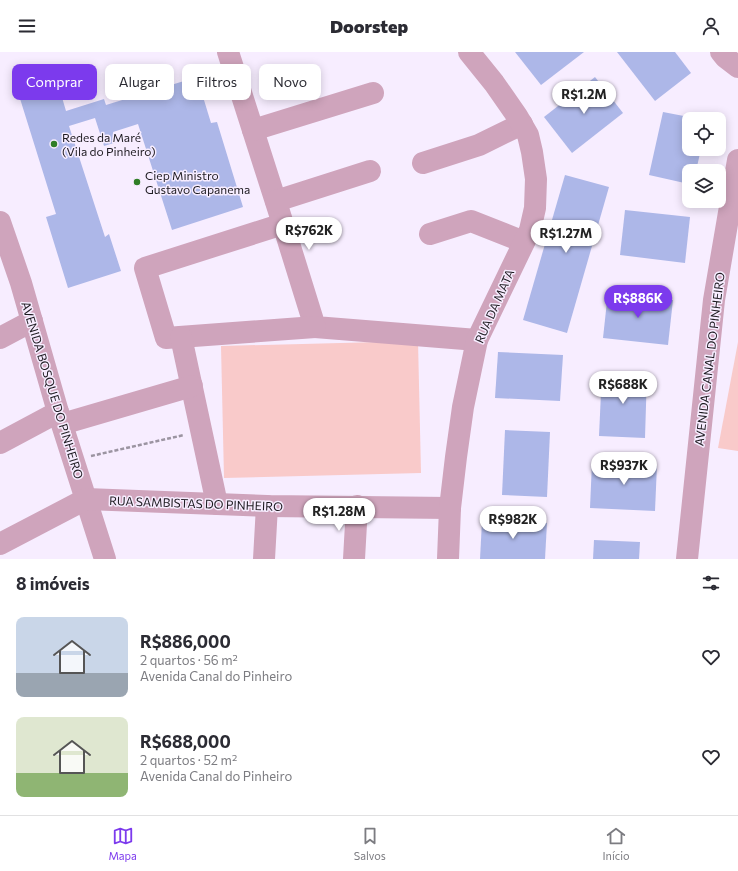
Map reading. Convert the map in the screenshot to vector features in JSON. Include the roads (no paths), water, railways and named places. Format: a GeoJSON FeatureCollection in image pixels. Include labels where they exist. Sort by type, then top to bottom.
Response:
{"type":"FeatureCollection","features":[{"type":"Feature","properties":{"kind":"street"},"geometry":{"type":"LineString","coordinates":[[228,52],[315,327]]}},
{"type":"Feature","properties":{"kind":"street","name":"RUA DA MATA"},"geometry":{"type":"LineString","coordinates":[[448,559],[450,508],[456,457],[463,407],[477,340],[530,230],[535,208],[536,179],[528,135],[494,83],[469,52]]}},
{"type":"Feature","properties":{"kind":"street"},"geometry":{"type":"LineString","coordinates":[[722,52],[725,57],[738,67]]}},
{"type":"Feature","properties":{"kind":"street"},"geometry":{"type":"LineString","coordinates":[[253,130],[373,93]]}},
{"type":"Feature","properties":{"kind":"street"},"geometry":{"type":"LineString","coordinates":[[423,163],[479,145],[522,124]]}},
{"type":"Feature","properties":{"kind":"street","name":"AVENIDA CANAL DO PINHEIRO"},"geometry":{"type":"LineString","coordinates":[[688,559],[714,300],[738,160]]}},
{"type":"Feature","properties":{"kind":"street"},"geometry":{"type":"LineString","coordinates":[[276,201],[370,171]]}},
{"type":"Feature","properties":{"kind":"street"},"geometry":{"type":"LineString","coordinates":[[430,234],[471,221],[524,242]]}},
{"type":"Feature","properties":{"kind":"street","name":"AVENIDA BOSQUE DO PINHEIRO"},"geometry":{"type":"LineString","coordinates":[[0,222],[21,283],[60,418],[105,559]]}},
{"type":"Feature","properties":{"kind":"street"},"geometry":{"type":"LineString","coordinates":[[217,504],[192,386],[174,337],[145,268],[283,224]]}},
{"type":"Feature","properties":{"kind":"street"},"geometry":{"type":"LineString","coordinates":[[0,338],[32,321]]}},
{"type":"Feature","properties":{"kind":"street"},"geometry":{"type":"LineString","coordinates":[[174,337],[315,327],[477,340]]}},
{"type":"Feature","properties":{"kind":"street"},"geometry":{"type":"LineString","coordinates":[[0,443],[60,418],[192,386]]}},
{"type":"Feature","properties":{"kind":"street"},"geometry":{"type":"LineString","coordinates":[[0,544],[86,499]]}},
{"type":"Feature","properties":{"kind":"street","name":"RUA SAMBISTAS DO PINHEIRO"},"geometry":{"type":"LineString","coordinates":[[86,499],[267,506],[450,508]]}},
{"type":"Feature","properties":{"kind":"street"},"geometry":{"type":"LineString","coordinates":[[264,559],[267,506]]}},
{"type":"Feature","properties":{"kind":"street"},"geometry":{"type":"LineString","coordinates":[[354,559],[358,506]]}},
{"type":"Feature","properties":{"kind":"place","name":"Redes da Maré (Vila do Pinheiro)"},"geometry":{"type":"Point","coordinates":[54,144]}},
{"type":"Feature","properties":{"kind":"place","name":"Ciep Ministro Gustavo Capanema"},"geometry":{"type":"Point","coordinates":[137,182]}}]}
